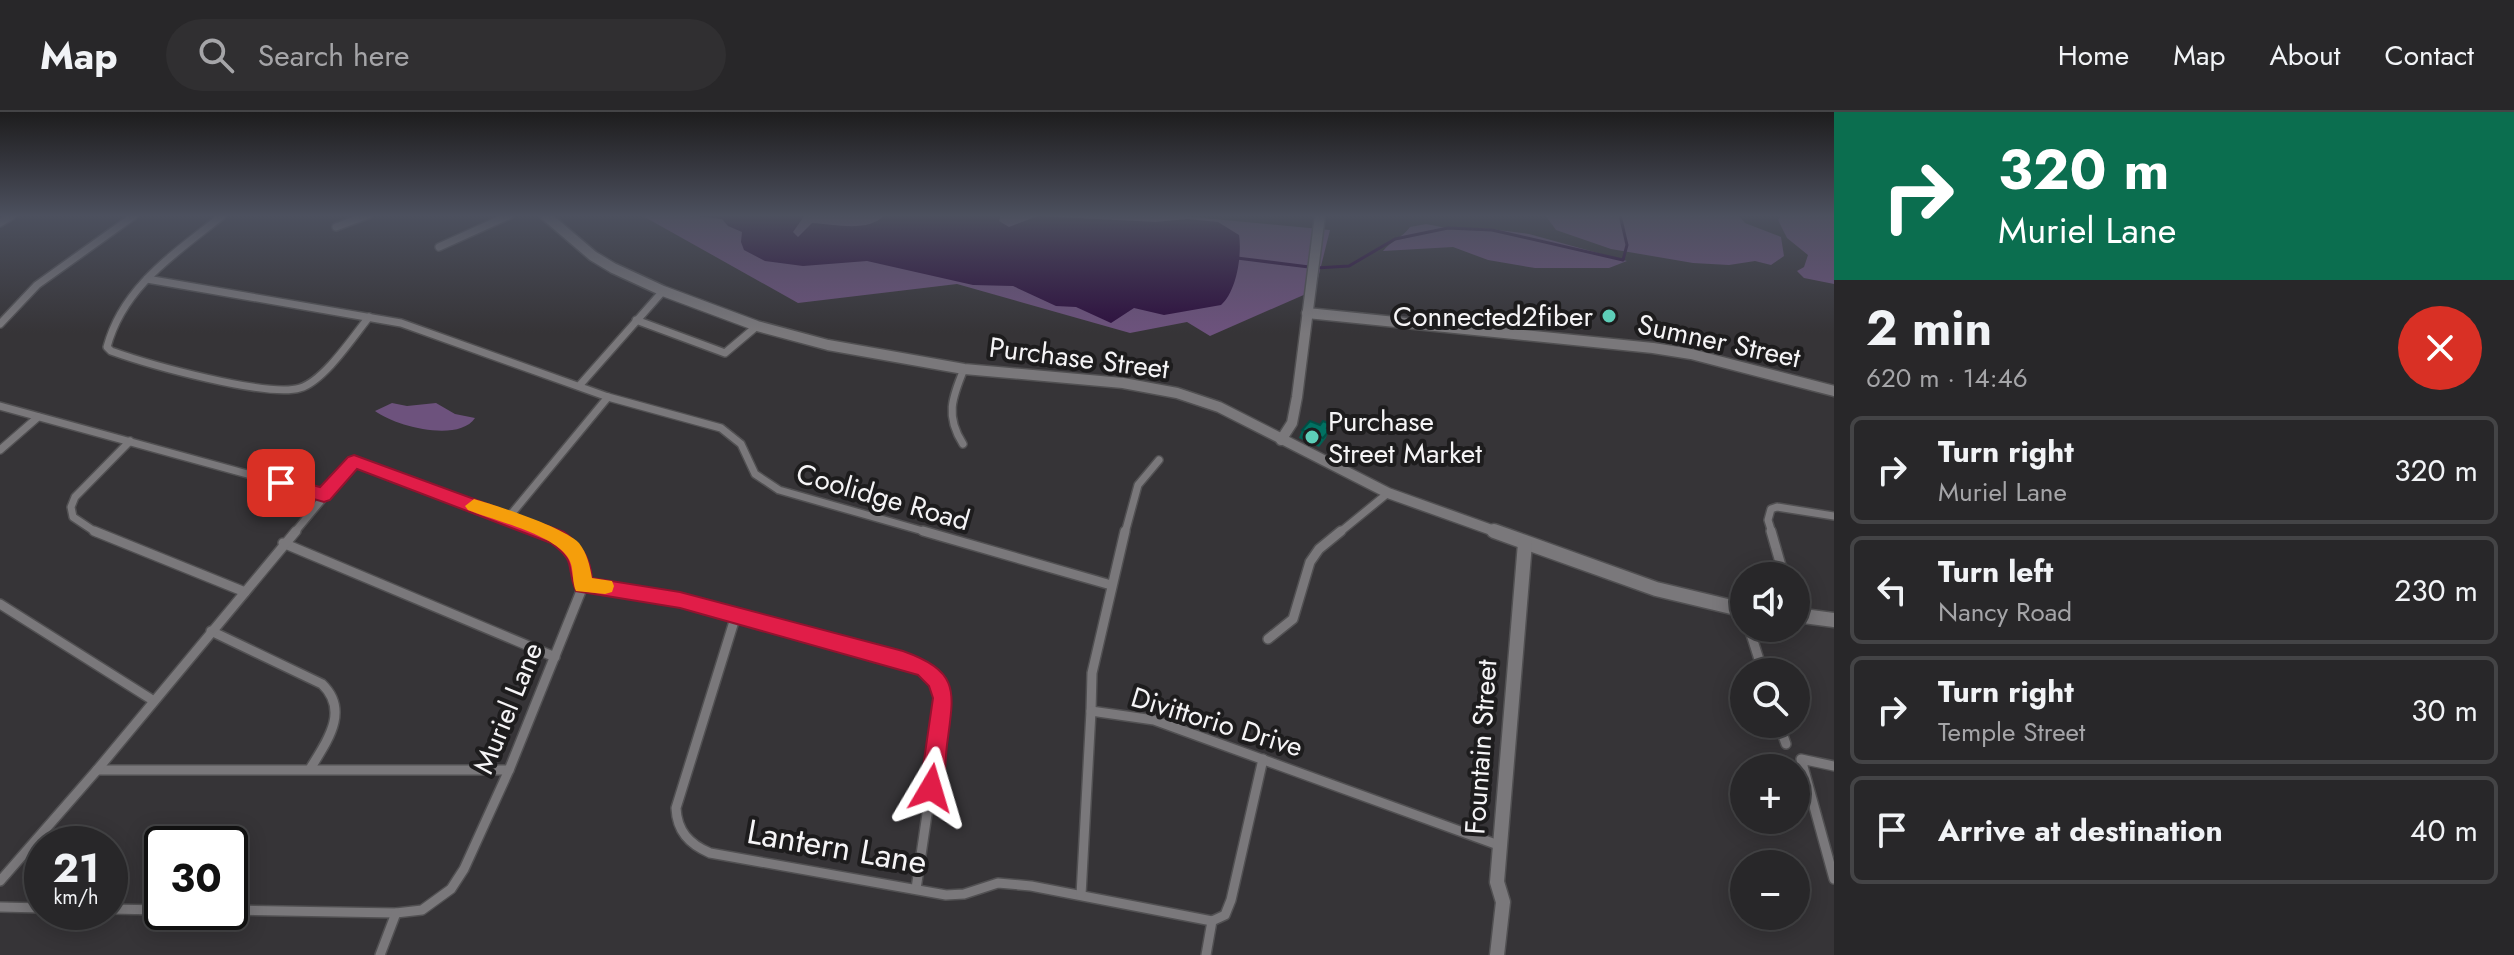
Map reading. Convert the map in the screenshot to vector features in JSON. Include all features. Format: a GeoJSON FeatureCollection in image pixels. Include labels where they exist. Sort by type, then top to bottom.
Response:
{"type":"FeatureCollection","features":[{"type":"Feature","properties":{"kind":"main road","name":"Purchase Street"},"geometry":{"type":"LineString","coordinates":[[591,254],[663,291],[757,326],[828,345],[964,369],[1123,383],[1177,393],[1219,407],[1388,493],[1656,589],[1730,608]]}},
{"type":"Feature","properties":{"kind":"main road"},"geometry":{"type":"LineString","coordinates":[[1281,440],[1292,423],[1314,254]]}},
{"type":"Feature","properties":{"kind":"main road","name":"Sumner Street"},"geometry":{"type":"LineString","coordinates":[[1307,313],[1663,349],[1834,391]]}},
{"type":"Feature","properties":{"kind":"main road","name":"Fountain Street"},"geometry":{"type":"LineString","coordinates":[[1497,955],[1503,902],[1497,882],[1509,705],[1525,543]]}},
{"type":"Feature","properties":{"kind":"main road"},"geometry":{"type":"LineString","coordinates":[[1810,615],[1834,620]]}},
{"type":"Feature","properties":{"kind":"street"},"geometry":{"type":"LineString","coordinates":[[0,324],[37,285],[80,254]]}},
{"type":"Feature","properties":{"kind":"street"},"geometry":{"type":"LineString","coordinates":[[176,254],[147,279],[116,319],[107,344],[111,351],[175,369],[293,391],[311,382],[369,317]]}},
{"type":"Feature","properties":{"kind":"street","name":"Coolidge Road"},"geometry":{"type":"LineString","coordinates":[[147,279],[401,323],[608,397],[726,430],[741,444],[755,474],[779,490],[1111,585]]}},
{"type":"Feature","properties":{"kind":"street"},"geometry":{"type":"LineString","coordinates":[[579,386],[663,291]]}},
{"type":"Feature","properties":{"kind":"street"},"geometry":{"type":"LineString","coordinates":[[636,320],[725,353],[757,326]]}},
{"type":"Feature","properties":{"kind":"street"},"geometry":{"type":"LineString","coordinates":[[963,444],[951,428],[949,418],[950,404],[964,369]]}},
{"type":"Feature","properties":{"kind":"street"},"geometry":{"type":"LineString","coordinates":[[508,518],[608,397]]}},
{"type":"Feature","properties":{"kind":"street"},"geometry":{"type":"LineString","coordinates":[[0,406],[324,495]]}},
{"type":"Feature","properties":{"kind":"street"},"geometry":{"type":"LineString","coordinates":[[0,450],[38,417]]}},
{"type":"Feature","properties":{"kind":"street"},"geometry":{"type":"LineString","coordinates":[[130,441],[75,497],[71,510],[73,517],[97,533],[245,592]]}},
{"type":"Feature","properties":{"kind":"street"},"geometry":{"type":"LineString","coordinates":[[1091,711],[1096,646],[1138,485],[1159,460]]}},
{"type":"Feature","properties":{"kind":"street"},"geometry":{"type":"LineString","coordinates":[[0,881],[97,770],[354,461],[557,537],[572,549],[581,564],[583,586],[631,590],[736,615],[926,669],[937,681],[943,705],[916,889]]}},
{"type":"Feature","properties":{"kind":"street"},"geometry":{"type":"LineString","coordinates":[[1268,639],[1293,619],[1310,562],[1319,549],[1388,493]]}},
{"type":"Feature","properties":{"kind":"street"},"geometry":{"type":"LineString","coordinates":[[1780,562],[1768,520],[1771,509],[1777,507],[1834,516]]}},
{"type":"Feature","properties":{"kind":"street"},"geometry":{"type":"LineString","coordinates":[[283,543],[555,657]]}},
{"type":"Feature","properties":{"kind":"street","name":"Muriel Lane"},"geometry":{"type":"LineString","coordinates":[[248,910],[396,913],[422,910],[451,889],[464,869],[509,770],[583,586]]}},
{"type":"Feature","properties":{"kind":"street"},"geometry":{"type":"LineString","coordinates":[[0,604],[154,701]]}},
{"type":"Feature","properties":{"kind":"street","name":"Lantern Lane"},"geometry":{"type":"LineString","coordinates":[[736,615],[678,801],[676,816],[680,830],[691,844],[710,853],[916,889],[966,896],[1003,883],[1143,905],[1212,921]]}},
{"type":"Feature","properties":{"kind":"street"},"geometry":{"type":"LineString","coordinates":[[211,631],[322,684],[334,694],[338,715],[310,769]]}},
{"type":"Feature","properties":{"kind":"street","name":"Divittorio Drive"},"geometry":{"type":"LineString","coordinates":[[1081,895],[1091,711],[1154,720],[1501,846]]}},
{"type":"Feature","properties":{"kind":"street"},"geometry":{"type":"LineString","coordinates":[[1784,738],[1786,744]]}},
{"type":"Feature","properties":{"kind":"street"},"geometry":{"type":"LineString","coordinates":[[1206,955],[1212,921],[1225,915],[1231,900],[1263,759]]}},
{"type":"Feature","properties":{"kind":"street"},"geometry":{"type":"LineString","coordinates":[[1834,766],[1801,759],[1834,879]]}},
{"type":"Feature","properties":{"kind":"street"},"geometry":{"type":"LineString","coordinates":[[97,770],[509,770]]}},
{"type":"Feature","properties":{"kind":"street"},"geometry":{"type":"LineString","coordinates":[[0,907],[24,908]]}},
{"type":"Feature","properties":{"kind":"street"},"geometry":{"type":"LineString","coordinates":[[380,955],[396,913]]}},
{"type":"Feature","properties":{"kind":"shaded area"},"geometry":{"type":"Polygon","coordinates":[[[711,254],[1324,254],[1315,290],[1210,336],[1187,322],[1130,333],[957,284],[798,303],[711,254]]]}},
{"type":"Feature","properties":{"kind":"shaded area"},"geometry":{"type":"Polygon","coordinates":[[[752,254],[1240,254],[1235,282],[1221,305],[1164,315],[1134,308],[1111,323],[1076,307],[1056,306],[1013,286],[973,285],[867,261],[803,266],[765,261],[752,254]]]}},
{"type":"Feature","properties":{"kind":"shaded area"},"geometry":{"type":"Polygon","coordinates":[[[1473,254],[1603,254],[1627,261],[1609,268],[1535,268],[1473,254]]]}},
{"type":"Feature","properties":{"kind":"shaded area"},"geometry":{"type":"Polygon","coordinates":[[[1642,254],[1784,256],[1771,265],[1755,261],[1729,265],[1693,263],[1642,254]]]}},
{"type":"Feature","properties":{"kind":"shaded area"},"geometry":{"type":"Polygon","coordinates":[[[1834,254],[1834,284],[1804,278],[1797,271],[1804,267],[1808,255],[1834,254]]]}},
{"type":"Feature","properties":{"kind":"shaded area"},"geometry":{"type":"Polygon","coordinates":[[[392,403],[407,406],[436,403],[455,414],[475,418],[455,430],[426,430],[397,422],[375,411],[392,403]]]}},
{"type":"Feature","properties":{"kind":"building"},"geometry":{"type":"Polygon","coordinates":[[[1310,421],[1320,425],[1323,421],[1330,424],[1327,428],[1330,430],[1323,438],[1302,430],[1310,421]]]}},
{"type":"Feature","properties":{"kind":"waterway"},"geometry":{"type":"LineString","coordinates":[[1316,268],[1349,266],[1369,254]]}},
{"type":"Feature","properties":{"kind":"waterway"},"geometry":{"type":"LineString","coordinates":[[1598,254],[1623,260],[1625,254]]}},
{"type":"Feature","properties":{"kind":"waterway"},"geometry":{"type":"LineString","coordinates":[[1237,258],[1309,267]]}},
{"type":"Feature","properties":{"kind":"slow traffic"},"geometry":{"type":"LineString","coordinates":[[474,506],[557,537],[572,549],[581,564],[583,586],[605,586]]}},
{"type":"Feature","properties":{"kind":"place","name":"Connected2fiber"},"geometry":{"type":"Point","coordinates":[1609,316]}},
{"type":"Feature","properties":{"kind":"place","name":"Purchase Street Market"},"geometry":{"type":"Point","coordinates":[1312,437]}},
{"type":"Feature","properties":{"kind":"route"},"geometry":{"type":"LineString","coordinates":[[281,483],[324,495],[354,461],[557,537],[572,549],[581,564],[583,586],[608,586],[680,600],[903,660],[926,669],[937,681],[943,698],[931,788]]}}]}
